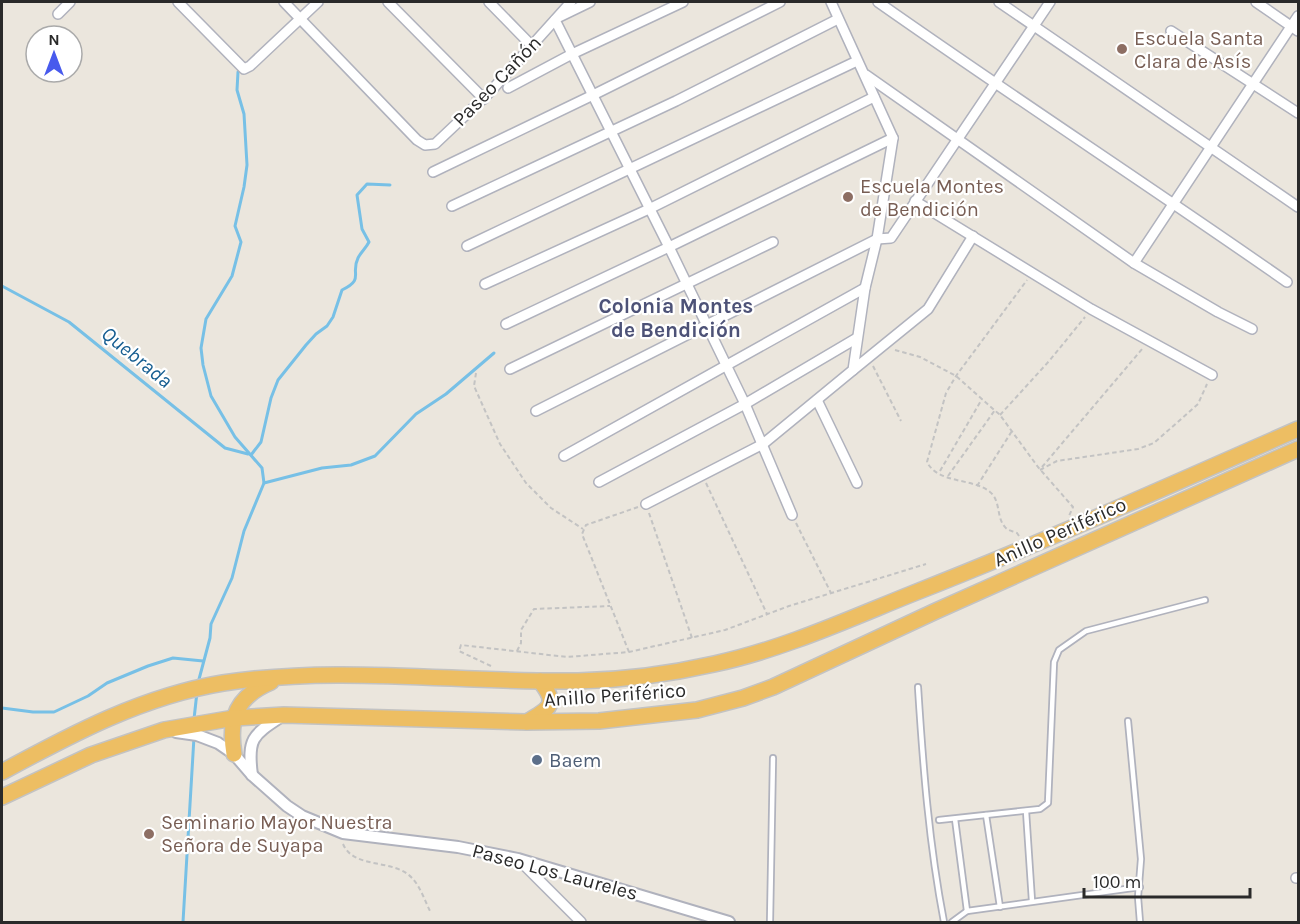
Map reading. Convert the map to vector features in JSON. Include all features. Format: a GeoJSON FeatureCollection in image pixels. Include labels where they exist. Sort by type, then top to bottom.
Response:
{"type":"FeatureCollection","features":[{"type":"Feature","properties":{"kind":"highway","name":"Anillo Periférico"},"geometry":{"type":"LineString","coordinates":[[2,772],[77,732],[150,700],[220,684],[288,676],[540,681],[606,679],[715,664],[783,645],[1025,549],[1299,429]]}},
{"type":"Feature","properties":{"kind":"highway","name":"Anillo Periférico"},"geometry":{"type":"LineString","coordinates":[[2,797],[91,755],[164,730],[234,718],[284,715],[599,722],[696,710],[743,698],[773,687],[936,610],[1299,448]]}},
{"type":"Feature","properties":{"kind":"highway"},"geometry":{"type":"LineString","coordinates":[[234,754],[231,735],[234,718],[242,702],[254,689],[288,676]]}},
{"type":"Feature","properties":{"kind":"highway"},"geometry":{"type":"LineString","coordinates":[[527,722],[543,713],[551,702],[551,695],[540,681]]}},
{"type":"Feature","properties":{"kind":"street"},"geometry":{"type":"LineString","coordinates":[[58,14],[70,2]]}},
{"type":"Feature","properties":{"kind":"street"},"geometry":{"type":"LineString","coordinates":[[178,2],[244,69],[250,66],[318,2]]}},
{"type":"Feature","properties":{"kind":"street"},"geometry":{"type":"LineString","coordinates":[[284,2],[301,18]]}},
{"type":"Feature","properties":{"kind":"street"},"geometry":{"type":"LineString","coordinates":[[388,2],[484,99]]}},
{"type":"Feature","properties":{"kind":"street"},"geometry":{"type":"LineString","coordinates":[[489,2],[532,46]]}},
{"type":"Feature","properties":{"kind":"street","name":"Paseo Cañón"},"geometry":{"type":"LineString","coordinates":[[301,18],[417,140],[425,145],[435,144],[484,99],[570,2]]}},
{"type":"Feature","properties":{"kind":"street"},"geometry":{"type":"LineString","coordinates":[[590,2],[555,20],[746,404],[792,515]]}},
{"type":"Feature","properties":{"kind":"street"},"geometry":{"type":"LineString","coordinates":[[508,88],[572,54],[683,2]]}},
{"type":"Feature","properties":{"kind":"street"},"geometry":{"type":"LineString","coordinates":[[433,172],[780,2]]}},
{"type":"Feature","properties":{"kind":"street"},"geometry":{"type":"LineString","coordinates":[[831,2],[893,138],[877,239],[865,288],[853,370]]}},
{"type":"Feature","properties":{"kind":"street"},"geometry":{"type":"LineString","coordinates":[[878,2],[994,84],[1174,203],[1287,282]]}},
{"type":"Feature","properties":{"kind":"street"},"geometry":{"type":"LineString","coordinates":[[999,2],[1299,207]]}},
{"type":"Feature","properties":{"kind":"street"},"geometry":{"type":"LineString","coordinates":[[536,411],[877,239],[891,238],[1050,2]]}},
{"type":"Feature","properties":{"kind":"street"},"geometry":{"type":"LineString","coordinates":[[1256,2],[1295,28]]}},
{"type":"Feature","properties":{"kind":"street"},"geometry":{"type":"LineString","coordinates":[[1134,263],[1252,84],[1295,28],[1299,16]]}},
{"type":"Feature","properties":{"kind":"street"},"geometry":{"type":"LineString","coordinates":[[452,206],[676,101],[838,19]]}},
{"type":"Feature","properties":{"kind":"street"},"geometry":{"type":"LineString","coordinates":[[1171,31],[1299,113]]}},
{"type":"Feature","properties":{"kind":"street"},"geometry":{"type":"LineString","coordinates":[[467,246],[857,61]]}},
{"type":"Feature","properties":{"kind":"street"},"geometry":{"type":"LineString","coordinates":[[864,74],[1134,263],[1252,329]]}},
{"type":"Feature","properties":{"kind":"street"},"geometry":{"type":"LineString","coordinates":[[485,284],[649,209],[874,97]]}},
{"type":"Feature","properties":{"kind":"street"},"geometry":{"type":"LineString","coordinates":[[506,324],[893,138]]}},
{"type":"Feature","properties":{"kind":"street"},"geometry":{"type":"LineString","coordinates":[[915,201],[1091,309],[1212,375]]}},
{"type":"Feature","properties":{"kind":"street"},"geometry":{"type":"LineString","coordinates":[[646,504],[763,444],[884,346],[928,309],[973,236]]}},
{"type":"Feature","properties":{"kind":"street"},"geometry":{"type":"LineString","coordinates":[[510,369],[773,242]]}},
{"type":"Feature","properties":{"kind":"street"},"geometry":{"type":"LineString","coordinates":[[564,456],[725,364],[865,288]]}},
{"type":"Feature","properties":{"kind":"street"},"geometry":{"type":"LineString","coordinates":[[599,482],[746,404],[857,338]]}},
{"type":"Feature","properties":{"kind":"street"},"geometry":{"type":"LineString","coordinates":[[817,400],[857,483]]}},
{"type":"Feature","properties":{"kind":"street"},"geometry":{"type":"LineString","coordinates":[[252,775],[250,745],[258,732],[284,715]]}},
{"type":"Feature","properties":{"kind":"street","name":"Paseo Los Laureles"},"geometry":{"type":"LineString","coordinates":[[164,730],[197,735],[218,743],[234,754],[252,775],[302,816],[343,833],[458,847],[518,859],[729,922]]}},
{"type":"Feature","properties":{"kind":"street"},"geometry":{"type":"LineString","coordinates":[[518,859],[581,922]]}},
{"type":"Feature","properties":{"kind":"lane"},"geometry":{"type":"LineString","coordinates":[[939,820],[1040,809],[1048,803],[1054,662],[1059,650],[1086,632],[1205,600]]}},
{"type":"Feature","properties":{"kind":"lane"},"geometry":{"type":"LineString","coordinates":[[918,687],[932,851],[944,922]]}},
{"type":"Feature","properties":{"kind":"lane"},"geometry":{"type":"LineString","coordinates":[[1128,721],[1141,859],[1138,897],[1140,922]]}},
{"type":"Feature","properties":{"kind":"lane"},"geometry":{"type":"LineString","coordinates":[[770,922],[773,758]]}},
{"type":"Feature","properties":{"kind":"lane"},"geometry":{"type":"LineString","coordinates":[[1026,811],[1032,901]]}},
{"type":"Feature","properties":{"kind":"lane"},"geometry":{"type":"LineString","coordinates":[[986,815],[1000,907]]}},
{"type":"Feature","properties":{"kind":"lane"},"geometry":{"type":"LineString","coordinates":[[955,819],[967,911]]}},
{"type":"Feature","properties":{"kind":"lane"},"geometry":{"type":"LineString","coordinates":[[952,922],[967,911],[1140,887]]}},
{"type":"Feature","properties":{"kind":"path"},"geometry":{"type":"LineString","coordinates":[[1025,549],[1017,533],[1005,528],[996,498],[989,491],[928,466],[927,457],[946,393],[1032,273]]}},
{"type":"Feature","properties":{"kind":"path"},"geometry":{"type":"LineString","coordinates":[[1000,415],[1050,360],[1091,309]]}},
{"type":"Feature","properties":{"kind":"path"},"geometry":{"type":"LineString","coordinates":[[1040,470],[1150,341]]}},
{"type":"Feature","properties":{"kind":"path"},"geometry":{"type":"LineString","coordinates":[[884,346],[920,357],[956,376],[1000,415],[1040,470],[1072,507],[1060,534]]}},
{"type":"Feature","properties":{"kind":"path"},"geometry":{"type":"LineString","coordinates":[[869,358],[901,421]]}},
{"type":"Feature","properties":{"kind":"path"},"geometry":{"type":"LineString","coordinates":[[476,373],[474,386],[500,444],[526,483],[551,508],[583,529]]}},
{"type":"Feature","properties":{"kind":"path"},"geometry":{"type":"LineString","coordinates":[[1040,470],[1057,461],[1138,449],[1154,443],[1198,404],[1212,375]]}},
{"type":"Feature","properties":{"kind":"path"},"geometry":{"type":"LineString","coordinates":[[939,472],[982,399]]}},
{"type":"Feature","properties":{"kind":"path"},"geometry":{"type":"LineString","coordinates":[[948,476],[995,411]]}},
{"type":"Feature","properties":{"kind":"path"},"geometry":{"type":"LineString","coordinates":[[977,486],[1012,431]]}},
{"type":"Feature","properties":{"kind":"path"},"geometry":{"type":"LineString","coordinates":[[702,476],[767,614]]}},
{"type":"Feature","properties":{"kind":"path"},"geometry":{"type":"LineString","coordinates":[[628,652],[582,534],[586,525],[646,504],[692,638]]}},
{"type":"Feature","properties":{"kind":"path"},"geometry":{"type":"LineString","coordinates":[[792,515],[831,594]]}},
{"type":"Feature","properties":{"kind":"path"},"geometry":{"type":"LineString","coordinates":[[500,679],[500,670],[459,651],[461,645],[567,657],[628,652],[725,630],[767,614],[926,564]]}},
{"type":"Feature","properties":{"kind":"path"},"geometry":{"type":"LineString","coordinates":[[516,651],[521,643],[521,630],[534,609],[610,606]]}},
{"type":"Feature","properties":{"kind":"path"},"geometry":{"type":"LineString","coordinates":[[343,833],[343,847],[354,857],[396,868],[412,878],[430,911]]}},
{"type":"Feature","properties":{"kind":"waterway"},"geometry":{"type":"LineString","coordinates":[[198,683],[210,638],[211,624],[232,578],[244,531],[264,483],[262,468],[235,437],[211,396],[201,348],[206,319],[232,276],[241,242],[235,226],[247,165],[244,114],[237,90],[238,72]]}},
{"type":"Feature","properties":{"kind":"waterway"},"geometry":{"type":"LineString","coordinates":[[251,455],[261,442],[271,398],[278,380],[306,345],[327,326],[333,317],[342,290],[355,279],[358,258],[369,242],[362,229],[357,195],[367,184],[390,185]]}},
{"type":"Feature","properties":{"kind":"waterway","name":"Quebrada"},"geometry":{"type":"LineString","coordinates":[[2,286],[69,322],[225,448],[248,454]]}},
{"type":"Feature","properties":{"kind":"waterway"},"geometry":{"type":"LineString","coordinates":[[264,483],[322,468],[351,465],[375,456],[416,414],[446,394],[494,353]]}},
{"type":"Feature","properties":{"kind":"waterway"},"geometry":{"type":"LineString","coordinates":[[2,708],[54,712],[88,696],[107,683],[148,666],[173,658],[203,661]]}},
{"type":"Feature","properties":{"kind":"waterway"},"geometry":{"type":"LineString","coordinates":[[194,719],[197,692]]}},
{"type":"Feature","properties":{"kind":"waterway"},"geometry":{"type":"LineString","coordinates":[[183,922],[194,737]]}},
{"type":"Feature","properties":{"kind":"place","name":"Escuela Santa Clara de Asís"},"geometry":{"type":"Point","coordinates":[1122,49]}},
{"type":"Feature","properties":{"kind":"place","name":"Escuela Montes de Bendición"},"geometry":{"type":"Point","coordinates":[848,197]}},
{"type":"Feature","properties":{"kind":"place","name":"Baem"},"geometry":{"type":"Point","coordinates":[537,760]}},
{"type":"Feature","properties":{"kind":"place","name":"Seminario Mayor Nuestra Señora de Suyapa"},"geometry":{"type":"Point","coordinates":[149,834]}},
{"type":"Feature","properties":{"kind":"district","name":"Colonia Montes de Bendición"},"geometry":{"type":"Point","coordinates":[676,318]}}]}
